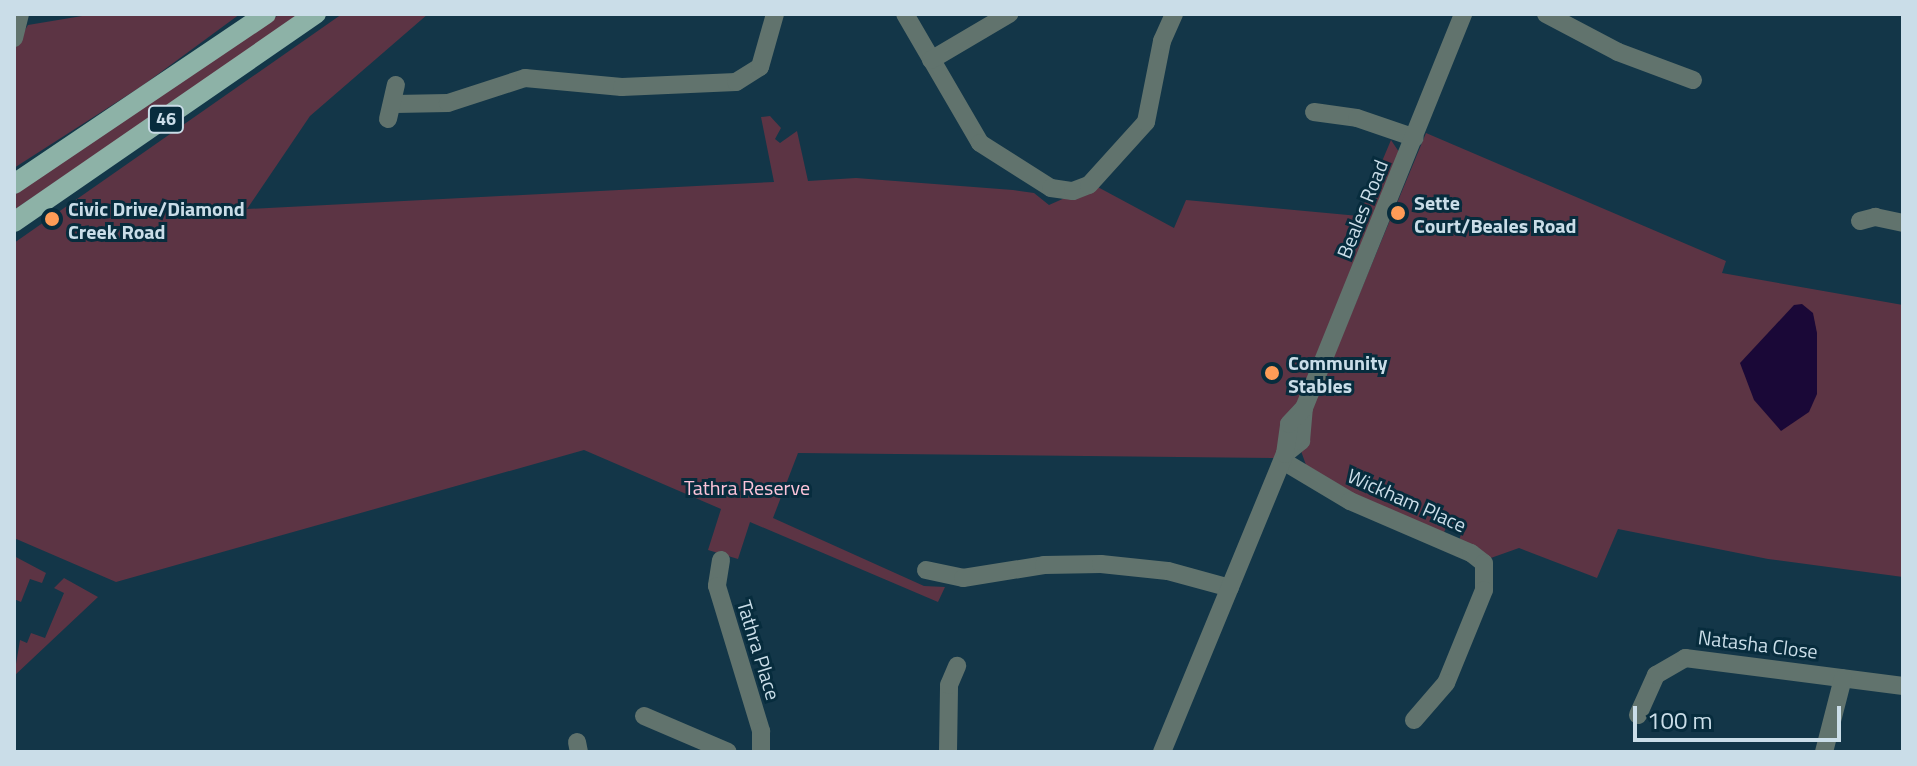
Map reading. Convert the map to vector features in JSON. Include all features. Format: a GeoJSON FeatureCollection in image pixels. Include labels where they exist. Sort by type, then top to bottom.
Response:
{"type":"FeatureCollection","features":[{"type":"Feature","properties":{"kind":"main road","name":"46"},"geometry":{"type":"LineString","coordinates":[[14,184],[266,14]]}},
{"type":"Feature","properties":{"kind":"main road","name":"46"},"geometry":{"type":"LineString","coordinates":[[14,222],[316,14]]}},
{"type":"Feature","properties":{"kind":"street"},"geometry":{"type":"LineString","coordinates":[[14,38],[20,14]]}},
{"type":"Feature","properties":{"kind":"street"},"geometry":{"type":"LineString","coordinates":[[396,85],[392,112],[448,103],[525,78],[632,87],[736,82],[760,67],[775,14]]}},
{"type":"Feature","properties":{"kind":"street"},"geometry":{"type":"LineString","coordinates":[[905,14],[980,143],[1051,188],[1073,191],[1089,185],[1141,130],[1174,14]]}},
{"type":"Feature","properties":{"kind":"street"},"geometry":{"type":"LineString","coordinates":[[931,60],[1009,14]]}},
{"type":"Feature","properties":{"kind":"street","name":"Beales Road"},"geometry":{"type":"LineString","coordinates":[[1162,752],[1284,458],[1303,436],[1304,408],[1463,20],[1477,14]]}},
{"type":"Feature","properties":{"kind":"street"},"geometry":{"type":"LineString","coordinates":[[1546,14],[1618,52],[1695,81]]}},
{"type":"Feature","properties":{"kind":"street"},"geometry":{"type":"LineString","coordinates":[[1314,112],[1344,115],[1415,138]]}},
{"type":"Feature","properties":{"kind":"street"},"geometry":{"type":"LineString","coordinates":[[1852,238],[1862,215],[1903,223]]}},
{"type":"Feature","properties":{"kind":"street","name":"Wickham Place"},"geometry":{"type":"LineString","coordinates":[[1284,458],[1350,501],[1471,553],[1484,563],[1484,590],[1443,689],[1414,720]]}},
{"type":"Feature","properties":{"kind":"street","name":"Tathra Place"},"geometry":{"type":"LineString","coordinates":[[721,560],[717,586],[761,731],[761,752]]}},
{"type":"Feature","properties":{"kind":"street"},"geometry":{"type":"LineString","coordinates":[[926,570],[963,578],[1044,565],[1124,565],[1230,588]]}},
{"type":"Feature","properties":{"kind":"street","name":"Natasha Close"},"geometry":{"type":"LineString","coordinates":[[1638,715],[1662,668],[1685,658],[1903,686]]}},
{"type":"Feature","properties":{"kind":"street"},"geometry":{"type":"LineString","coordinates":[[948,752],[949,685],[957,666]]}},
{"type":"Feature","properties":{"kind":"street"},"geometry":{"type":"LineString","coordinates":[[1824,752],[1843,678]]}},
{"type":"Feature","properties":{"kind":"street"},"geometry":{"type":"LineString","coordinates":[[644,716],[728,752]]}},
{"type":"Feature","properties":{"kind":"green space"},"geometry":{"type":"Polygon","coordinates":[[[94,14],[240,14],[142,86],[14,168],[14,48],[28,25],[94,14]]]}},
{"type":"Feature","properties":{"kind":"green space"},"geometry":{"type":"Polygon","coordinates":[[[280,14],[302,14],[14,210],[14,194],[280,14]]]}},
{"type":"Feature","properties":{"kind":"green space","name":"Tathra Reserve"},"geometry":{"type":"Polygon","coordinates":[[[342,14],[428,14],[310,116],[247,209],[774,182],[761,117],[770,116],[781,128],[775,139],[780,143],[797,131],[808,181],[856,178],[1013,190],[1034,193],[1049,205],[1094,185],[1174,228],[1186,200],[1359,216],[1391,140],[1399,152],[1276,458],[798,453],[773,518],[924,586],[945,587],[938,602],[750,522],[738,559],[708,550],[721,509],[584,450],[116,582],[14,538],[14,243],[342,14]]]}},
{"type":"Feature","properties":{"kind":"green space"},"geometry":{"type":"Polygon","coordinates":[[[1426,133],[1726,261],[1722,273],[1903,305],[1903,577],[1768,559],[1618,529],[1597,578],[1519,548],[1488,559],[1459,541],[1462,531],[1447,525],[1443,535],[1364,501],[1306,465],[1301,451],[1311,411],[1426,133]]]}},
{"type":"Feature","properties":{"kind":"green space"},"geometry":{"type":"Polygon","coordinates":[[[14,556],[46,573],[42,583],[30,579],[21,602],[14,599],[14,556]]]}},
{"type":"Feature","properties":{"kind":"green space"},"geometry":{"type":"Polygon","coordinates":[[[64,578],[98,597],[14,676],[20,640],[27,643],[31,633],[45,638],[64,593],[54,588],[64,578]]]}},
{"type":"Feature","properties":{"kind":"shaded area"},"geometry":{"type":"Polygon","coordinates":[[[1802,304],[1813,313],[1817,333],[1817,394],[1809,412],[1781,431],[1754,400],[1740,363],[1794,305],[1802,304]]]}},
{"type":"Feature","properties":{"kind":"place","name":"Sette Court/Beales Road"},"geometry":{"type":"Point","coordinates":[1398,213]}},
{"type":"Feature","properties":{"kind":"place","name":"Civic Drive/Diamond Creek Road"},"geometry":{"type":"Point","coordinates":[52,219]}},
{"type":"Feature","properties":{"kind":"place","name":"Community Stables"},"geometry":{"type":"Point","coordinates":[1272,373]}}]}
